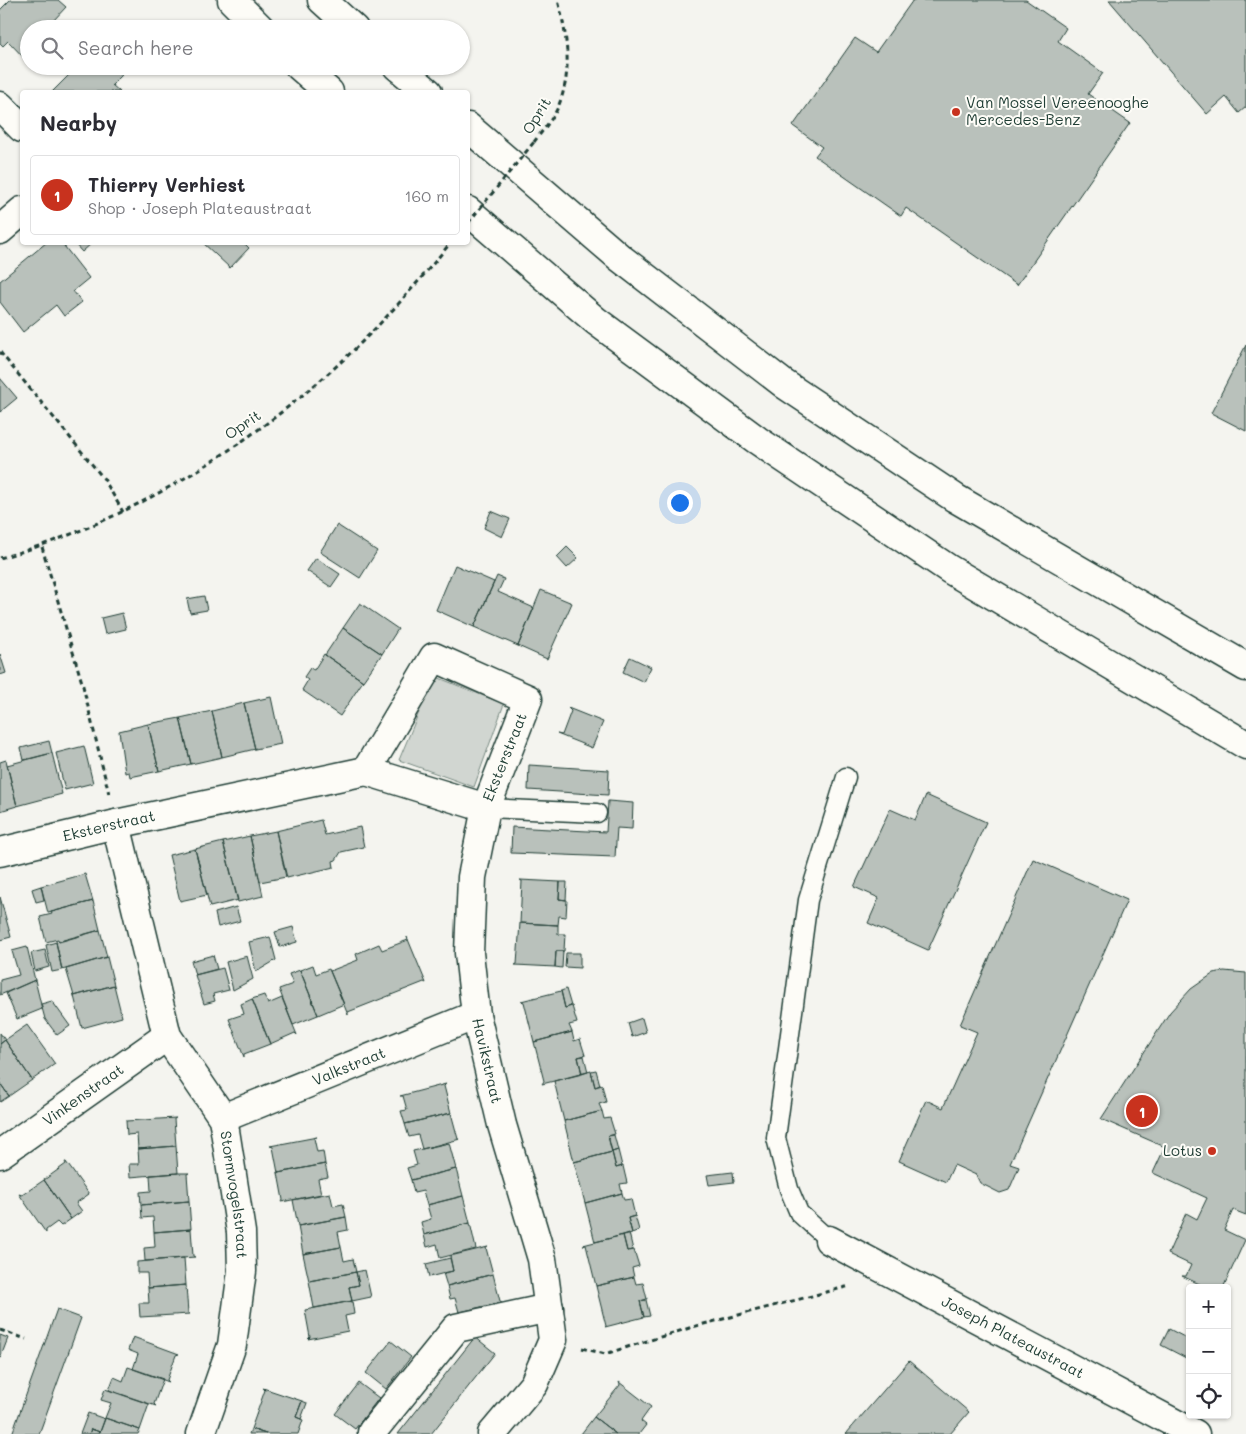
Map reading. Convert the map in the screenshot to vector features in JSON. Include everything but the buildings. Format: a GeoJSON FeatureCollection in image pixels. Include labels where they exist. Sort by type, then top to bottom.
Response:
{"type":"FeatureCollection","features":[{"type":"Feature","properties":{"kind":"main road"},"geometry":{"type":"LineString","coordinates":[[232,0],[252,20]]}},
{"type":"Feature","properties":{"kind":"main road"},"geometry":{"type":"LineString","coordinates":[[322,0],[344,20]]}},
{"type":"Feature","properties":{"kind":"main road"},"geometry":{"type":"LineString","coordinates":[[309,75],[327,90]]}},
{"type":"Feature","properties":{"kind":"main road"},"geometry":{"type":"LineString","coordinates":[[408,75],[426,90]]}},
{"type":"Feature","properties":{"kind":"main road"},"geometry":{"type":"LineString","coordinates":[[0,106],[20,126]]}},
{"type":"Feature","properties":{"kind":"main road"},"geometry":{"type":"LineString","coordinates":[[470,129],[619,257],[784,384],[956,498],[1246,667]]}},
{"type":"Feature","properties":{"kind":"main road"},"geometry":{"type":"LineString","coordinates":[[0,230],[20,213]]}},
{"type":"Feature","properties":{"kind":"main road"},"geometry":{"type":"LineString","coordinates":[[470,213],[596,321],[757,440],[949,569],[1246,745]]}},
{"type":"Feature","properties":{"kind":"main road","name":"Eksterstraat"},"geometry":{"type":"LineString","coordinates":[[0,852],[116,824],[366,770],[486,808],[528,699],[434,657],[366,770]]}},
{"type":"Feature","properties":{"kind":"main road","name":"Havikstraat"},"geometry":{"type":"LineString","coordinates":[[486,808],[472,877],[469,953],[476,1015],[502,1126],[542,1259],[553,1340]]}},
{"type":"Feature","properties":{"kind":"main road","name":"Stormvogelstraat"},"geometry":{"type":"LineString","coordinates":[[116,824],[168,1036],[223,1118],[241,1232],[242,1271],[232,1345],[201,1434]]}},
{"type":"Feature","properties":{"kind":"main road","name":"Valkstraat"},"geometry":{"type":"LineString","coordinates":[[223,1118],[476,1015]]}},
{"type":"Feature","properties":{"kind":"main road","name":"Vinkenstraat"},"geometry":{"type":"LineString","coordinates":[[0,1154],[168,1036]]}},
{"type":"Feature","properties":{"kind":"main road","name":"Joseph Plateaustraat"},"geometry":{"type":"LineString","coordinates":[[829,1240],[1195,1434]]}},
{"type":"Feature","properties":{"kind":"main road"},"geometry":{"type":"LineString","coordinates":[[372,1432],[456,1328],[549,1308]]}},
{"type":"Feature","properties":{"kind":"main road"},"geometry":{"type":"LineString","coordinates":[[492,1434],[534,1384],[553,1340]]}},
{"type":"Feature","properties":{"kind":"lane"},"geometry":{"type":"LineString","coordinates":[[829,1240],[799,1213],[789,1189],[776,1138],[808,900],[846,777]]}},
{"type":"Feature","properties":{"kind":"lane"},"geometry":{"type":"LineString","coordinates":[[486,808],[597,814]]}},
{"type":"Feature","properties":{"kind":"path","name":"Oprit"},"geometry":{"type":"LineString","coordinates":[[470,221],[534,142],[558,108],[568,69],[566,31],[558,0]]}},
{"type":"Feature","properties":{"kind":"path","name":"Oprit"},"geometry":{"type":"LineString","coordinates":[[0,558],[42,546],[123,512],[198,470],[280,414],[342,361],[398,304],[449,245]]}},
{"type":"Feature","properties":{"kind":"path"},"geometry":{"type":"LineString","coordinates":[[0,352],[104,479],[123,512]]}},
{"type":"Feature","properties":{"kind":"path"},"geometry":{"type":"LineString","coordinates":[[42,546],[83,686],[116,824]]}},
{"type":"Feature","properties":{"kind":"path"},"geometry":{"type":"LineString","coordinates":[[553,1340],[606,1354],[696,1326],[894,1274]]}},
{"type":"Feature","properties":{"kind":"path"},"geometry":{"type":"LineString","coordinates":[[0,1330],[26,1339]]}},
{"type":"Feature","properties":{"kind":"shaded area"},"geometry":{"type":"Polygon","coordinates":[[[434,676],[504,704],[474,787],[399,760],[434,676]]]}},
{"type":"Feature","properties":{"kind":"place","name":"Van Mossel Vereenooghe Mercedes-Benz"},"geometry":{"type":"Point","coordinates":[956,112]}},
{"type":"Feature","properties":{"kind":"place","name":"Thierry Verhiest"},"geometry":{"type":"Point","coordinates":[1142,1111]}},
{"type":"Feature","properties":{"kind":"place","name":"Lotus"},"geometry":{"type":"Point","coordinates":[1212,1151]}}]}
